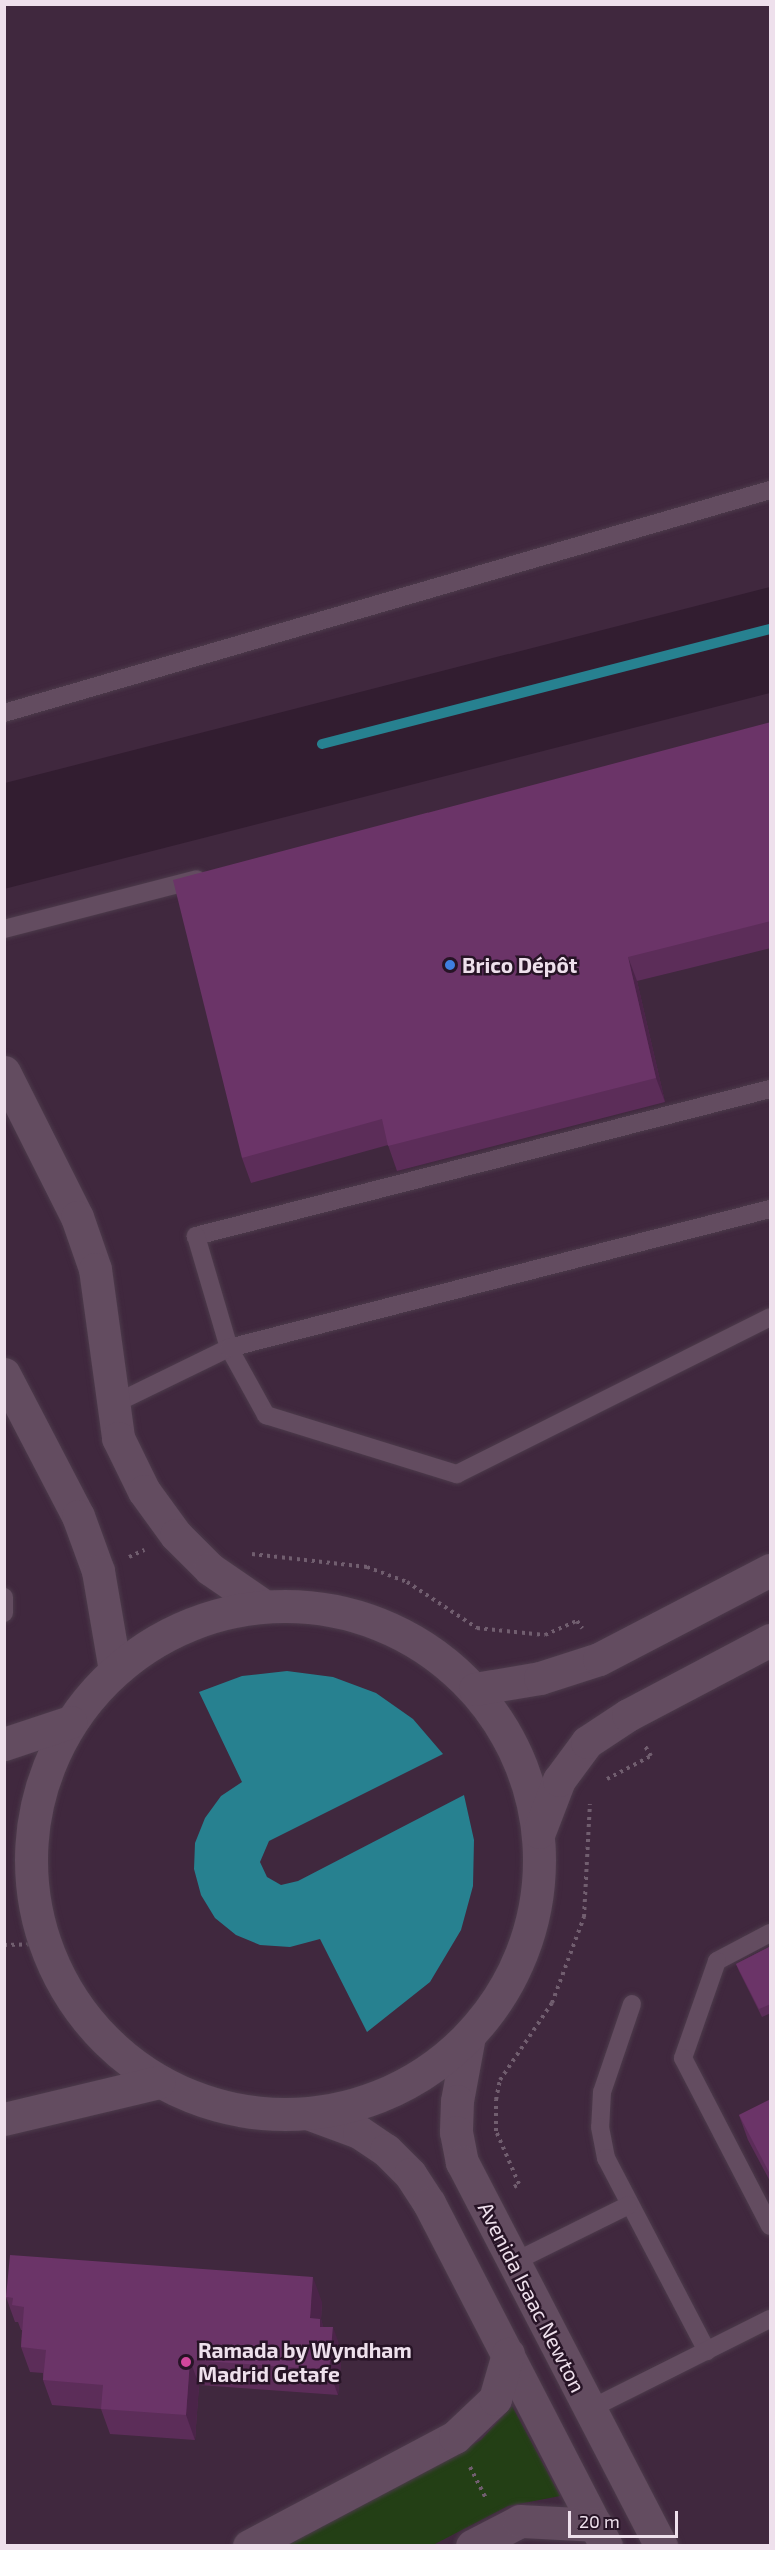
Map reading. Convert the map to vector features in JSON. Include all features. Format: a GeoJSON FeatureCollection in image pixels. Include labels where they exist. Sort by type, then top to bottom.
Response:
{"type":"FeatureCollection","features":[{"type":"Feature","properties":{"kind":"street"},"geometry":{"type":"LineString","coordinates":[[4,1072],[77,1217],[95,1269],[118,1438],[144,1491],[176,1535],[210,1569],[264,1606]]}},
{"type":"Feature","properties":{"kind":"street"},"geometry":{"type":"LineString","coordinates":[[4,1374],[78,1516],[98,1571],[115,1670]]}},
{"type":"Feature","properties":{"kind":"street"},"geometry":{"type":"LineString","coordinates":[[475,1689],[540,1678],[599,1659],[771,1570]]}},
{"type":"Feature","properties":{"kind":"street"},"geometry":{"type":"LineString","coordinates":[[264,1606],[325,1608],[378,1622],[431,1651],[475,1689],[506,1731],[528,1779],[539,1832],[539,1884],[524,1950],[499,1998],[469,2036],[421,2075],[365,2102],[310,2114],[258,2114],[205,2102],[159,2082],[115,2051],[77,2009],[44,1944],[35,1913],[29,1848],[41,1783],[70,1722],[115,1670],[158,1639],[209,1617],[264,1606]]}},
{"type":"Feature","properties":{"kind":"street"},"geometry":{"type":"LineString","coordinates":[[539,1832],[559,1780],[587,1742],[628,1715],[771,1640]]}},
{"type":"Feature","properties":{"kind":"street"},"geometry":{"type":"LineString","coordinates":[[4,1744],[70,1722]]}},
{"type":"Feature","properties":{"kind":"street","name":"Avenida Isaac Newton"},"geometry":{"type":"LineString","coordinates":[[469,2036],[457,2101],[456,2132],[462,2162],[661,2546]]}},
{"type":"Feature","properties":{"kind":"street"},"geometry":{"type":"LineString","coordinates":[[4,2119],[159,2082]]}},
{"type":"Feature","properties":{"kind":"street"},"geometry":{"type":"LineString","coordinates":[[310,2114],[359,2132],[386,2150],[410,2174],[508,2354],[601,2535]]}},
{"type":"Feature","properties":{"kind":"street"},"geometry":{"type":"LineString","coordinates":[[249,2546],[455,2437],[495,2399],[508,2354]]}},
{"type":"Feature","properties":{"kind":"street"},"geometry":{"type":"LineString","coordinates":[[472,2546],[520,2521],[601,2535]]}},
{"type":"Feature","properties":{"kind":"lane"},"geometry":{"type":"LineString","coordinates":[[4,713],[771,490]]}},
{"type":"Feature","properties":{"kind":"lane"},"geometry":{"type":"LineString","coordinates":[[4,929],[213,875]]}},
{"type":"Feature","properties":{"kind":"lane"},"geometry":{"type":"LineString","coordinates":[[771,1089],[196,1236],[229,1348],[266,1415],[457,1474],[771,1317]]}},
{"type":"Feature","properties":{"kind":"lane"},"geometry":{"type":"LineString","coordinates":[[114,1404],[229,1348],[771,1209]]}},
{"type":"Feature","properties":{"kind":"lane"},"geometry":{"type":"LineString","coordinates":[[4,1597],[4,1613]]}},
{"type":"Feature","properties":{"kind":"lane"},"geometry":{"type":"LineString","coordinates":[[771,1934],[717,1961],[683,2058],[771,2226]]}},
{"type":"Feature","properties":{"kind":"lane"},"geometry":{"type":"LineString","coordinates":[[632,2004],[602,2092],[600,2127],[606,2158],[707,2351]]}},
{"type":"Feature","properties":{"kind":"lane"},"geometry":{"type":"LineString","coordinates":[[514,2262],[629,2205]]}},
{"type":"Feature","properties":{"kind":"lane"},"geometry":{"type":"LineString","coordinates":[[590,2409],[771,2319]]}},
{"type":"Feature","properties":{"kind":"path"},"geometry":{"type":"LineString","coordinates":[[98,1571],[176,1535]]}},
{"type":"Feature","properties":{"kind":"path"},"geometry":{"type":"LineString","coordinates":[[243,1553],[367,1567],[407,1582],[477,1628],[507,1634],[545,1635],[577,1621],[599,1659]]}},
{"type":"Feature","properties":{"kind":"path"},"geometry":{"type":"LineString","coordinates":[[601,1783],[651,1756],[628,1715]]}},
{"type":"Feature","properties":{"kind":"path"},"geometry":{"type":"LineString","coordinates":[[483,2202],[519,2184],[496,2131],[496,2100],[500,2080],[552,2003],[581,1927],[592,1798]]}},
{"type":"Feature","properties":{"kind":"path"},"geometry":{"type":"LineString","coordinates":[[4,1945],[44,1944]]}},
{"type":"Feature","properties":{"kind":"path"},"geometry":{"type":"LineString","coordinates":[[455,2437],[502,2530]]}},
{"type":"Feature","properties":{"kind":"shaded area"},"geometry":{"type":"Polygon","coordinates":[[[5,5],[770,5],[770,587],[5,783],[5,5]]]}},
{"type":"Feature","properties":{"kind":"shaded area"},"geometry":{"type":"Polygon","coordinates":[[[770,693],[770,2545],[5,2545],[4,889],[770,693]]]}},
{"type":"Feature","properties":{"kind":"green space"},"geometry":{"type":"Polygon","coordinates":[[[512,2406],[560,2496],[508,2506],[433,2545],[285,2546],[481,2440],[512,2406]]]}},
{"type":"Feature","properties":{"kind":"water"},"geometry":{"type":"Polygon","coordinates":[[[287,1671],[333,1677],[376,1693],[413,1719],[443,1754],[269,1841],[260,1862],[267,1877],[281,1885],[298,1881],[464,1795],[474,1840],[473,1886],[461,1930],[430,1982],[367,2032],[320,1939],[290,1947],[260,1945],[236,1935],[215,1918],[201,1895],[194,1869],[195,1843],[205,1818],[221,1796],[242,1782],[199,1692],[242,1676],[287,1671]]]}},
{"type":"Feature","properties":{"kind":"building","name":"Brico Dépôt"},"geometry":{"type":"Polygon","coordinates":[[[771,722],[771,921],[628,957],[656,1078],[388,1146],[382,1119],[242,1158],[173,880],[771,722]]]}},
{"type":"Feature","properties":{"kind":"building"},"geometry":{"type":"Polygon","coordinates":[[[771,1946],[771,2004],[759,2009],[736,1964],[771,1946]]]}},
{"type":"Feature","properties":{"kind":"building"},"geometry":{"type":"Polygon","coordinates":[[[771,2099],[771,2176],[739,2115],[771,2099]]]}},
{"type":"Feature","properties":{"kind":"building","name":"Ramada by Wyndham Madrid Getafe"},"geometry":{"type":"Polygon","coordinates":[[[10,2255],[313,2277],[310,2318],[320,2319],[320,2327],[333,2327],[329,2370],[190,2360],[186,2415],[101,2409],[103,2385],[43,2380],[46,2350],[21,2347],[24,2307],[12,2305],[13,2298],[6,2297],[10,2255]]]}},
{"type":"Feature","properties":{"kind":"waterway"},"geometry":{"type":"LineString","coordinates":[[322,744],[770,629]]}},
{"type":"Feature","properties":{"kind":"place","name":"Brico Dépôt"},"geometry":{"type":"Point","coordinates":[450,965]}},
{"type":"Feature","properties":{"kind":"place","name":"Ramada by Wyndham Madrid Getafe"},"geometry":{"type":"Point","coordinates":[186,2362]}}]}
